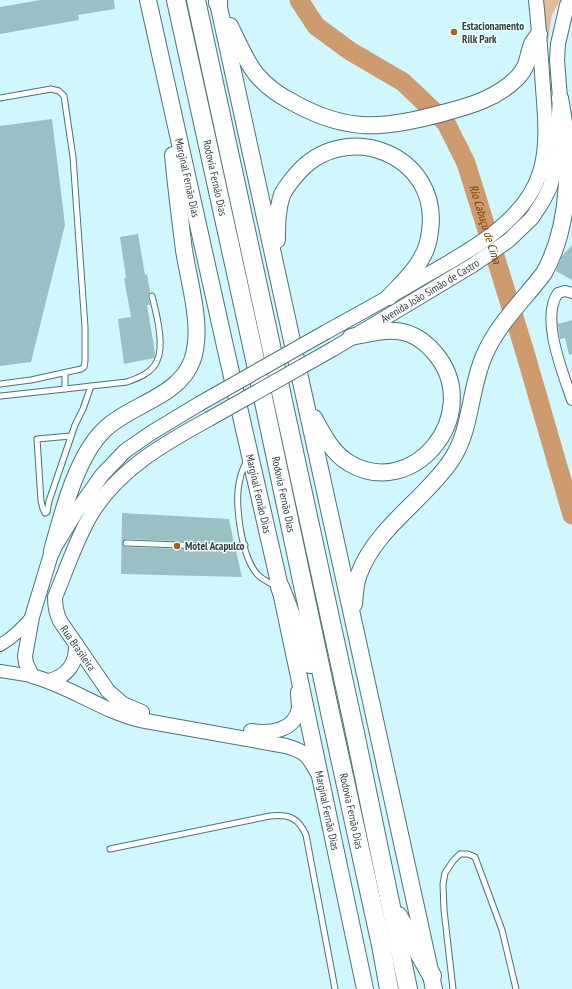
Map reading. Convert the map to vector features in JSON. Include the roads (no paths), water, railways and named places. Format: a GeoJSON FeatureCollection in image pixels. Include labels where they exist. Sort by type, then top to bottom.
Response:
{"type":"FeatureCollection","features":[{"type":"Feature","properties":{"kind":"highway","name":"Marginal Fernão Dias"},"geometry":{"type":"LineString","coordinates":[[148,0],[280,587],[365,989]]}},
{"type":"Feature","properties":{"kind":"highway","name":"Rodovia Fernão Dias"},"geometry":{"type":"LineString","coordinates":[[176,0],[381,945],[389,989]]}},
{"type":"Feature","properties":{"kind":"highway","name":"Rodovia Fernão Dias"},"geometry":{"type":"LineString","coordinates":[[196,0],[408,989]]}},
{"type":"Feature","properties":{"kind":"highway"},"geometry":{"type":"LineString","coordinates":[[218,2],[352,619],[433,982]]}},
{"type":"Feature","properties":{"kind":"highway"},"geometry":{"type":"LineString","coordinates":[[218,2],[244,54],[256,74],[279,95],[325,118],[360,126],[380,126],[412,122],[490,98],[518,77],[527,66],[532,44],[539,34]]}},
{"type":"Feature","properties":{"kind":"highway"},"geometry":{"type":"LineString","coordinates":[[352,619],[355,587],[366,559],[380,539],[451,462],[464,433],[483,358],[493,336],[513,309],[543,274],[558,250],[564,233],[570,178],[567,134],[560,98]]}},
{"type":"Feature","properties":{"kind":"highway"},"geometry":{"type":"LineString","coordinates":[[52,551],[64,506],[80,467],[91,447],[103,431],[113,422],[175,386],[185,374],[192,361],[196,340],[195,317],[170,133],[174,120]]}},
{"type":"Feature","properties":{"kind":"highway"},"geometry":{"type":"LineString","coordinates":[[277,272],[277,217],[283,194],[290,182],[302,168],[327,152],[346,147],[377,149],[390,154],[405,164],[416,174],[425,190],[430,206],[431,223],[428,242],[422,258],[415,269],[389,297]]}},
{"type":"Feature","properties":{"kind":"highway"},"geometry":{"type":"LineString","coordinates":[[305,400],[322,432],[336,452],[348,462],[373,472],[403,469],[430,452],[440,439],[450,420],[452,392],[450,381],[443,364],[432,350],[420,340],[408,333],[395,330],[382,330],[351,338]]}},
{"type":"Feature","properties":{"kind":"highway"},"geometry":{"type":"LineString","coordinates":[[280,587],[331,717]]}},
{"type":"Feature","properties":{"kind":"highway"},"geometry":{"type":"LineString","coordinates":[[390,902],[433,982]]}},
{"type":"Feature","properties":{"kind":"main road","name":"Avenida João Simão de Castro"},"geometry":{"type":"LineString","coordinates":[[52,551],[76,512],[102,475],[125,451],[151,433],[199,404],[389,297],[470,249],[501,226],[521,207],[532,192],[541,170],[546,135],[536,0]]}},
{"type":"Feature","properties":{"kind":"main road","name":"Avenida João Simão de Castro"},"geometry":{"type":"LineString","coordinates":[[209,420],[473,266],[508,241],[532,218],[550,187],[554,172],[560,98],[557,60],[558,44],[567,5],[571,0]]}},
{"type":"Feature","properties":{"kind":"main road","name":"Rua Brasileira"},"geometry":{"type":"LineString","coordinates":[[209,420],[168,442],[141,460],[115,484],[92,512],[73,551],[55,597],[56,614],[108,690],[128,707],[142,713],[258,732],[269,733],[281,730],[292,723],[299,704],[297,670]]}},
{"type":"Feature","properties":{"kind":"main road"},"geometry":{"type":"LineString","coordinates":[[52,551],[32,617],[25,656],[26,663],[32,676],[50,681],[104,707],[134,718],[268,742],[298,750],[307,756],[322,782]]}},
{"type":"Feature","properties":{"kind":"main road"},"geometry":{"type":"LineString","coordinates":[[50,681],[58,679],[71,668],[76,656],[76,644]]}},
{"type":"Feature","properties":{"kind":"street"},"geometry":{"type":"LineString","coordinates":[[572,293],[566,290],[558,293],[553,301],[551,313],[554,341],[572,400]]}},
{"type":"Feature","properties":{"kind":"street"},"geometry":{"type":"LineString","coordinates":[[0,645],[20,631],[32,617]]}},
{"type":"Feature","properties":{"kind":"street"},"geometry":{"type":"LineString","coordinates":[[0,671],[32,676]]}},
{"type":"Feature","properties":{"kind":"lane"},"geometry":{"type":"LineString","coordinates":[[0,98],[51,89],[59,91],[64,96],[73,157],[86,361],[82,369],[31,380],[0,384]]}},
{"type":"Feature","properties":{"kind":"lane"},"geometry":{"type":"LineString","coordinates":[[1,396],[127,382],[136,379],[150,370],[157,361],[160,350],[156,312],[152,296]]}},
{"type":"Feature","properties":{"kind":"lane"},"geometry":{"type":"LineString","coordinates":[[65,373],[65,389]]}},
{"type":"Feature","properties":{"kind":"lane"},"geometry":{"type":"LineString","coordinates":[[71,436],[37,439],[41,501],[45,513],[47,512],[49,501],[71,436],[91,386]]}},
{"type":"Feature","properties":{"kind":"lane"},"geometry":{"type":"LineString","coordinates":[[249,453],[240,479],[238,502],[240,527],[250,561],[257,574],[265,581],[280,587]]}},
{"type":"Feature","properties":{"kind":"lane"},"geometry":{"type":"LineString","coordinates":[[126,542],[235,547],[245,545]]}},
{"type":"Feature","properties":{"kind":"lane"},"geometry":{"type":"LineString","coordinates":[[110,849],[270,816],[282,815],[295,819],[302,825],[306,835],[335,989]]}},
{"type":"Feature","properties":{"kind":"lane"},"geometry":{"type":"LineString","coordinates":[[453,989],[444,910],[443,884],[445,873],[453,861],[460,854],[468,854],[475,857],[502,930],[516,989]]}},
{"type":"Feature","properties":{"kind":"waterway","name":"Rio Cabuçu de Cima"},"geometry":{"type":"LineString","coordinates":[[299,0],[316,26],[350,51],[403,82],[446,123],[466,163],[524,349],[572,515]]}},
{"type":"Feature","properties":{"kind":"place","name":"Estacionamento Rilk Park"},"geometry":{"type":"Point","coordinates":[454,32]}},
{"type":"Feature","properties":{"kind":"place","name":"Motel Acapulco"},"geometry":{"type":"Point","coordinates":[177,546]}}]}
